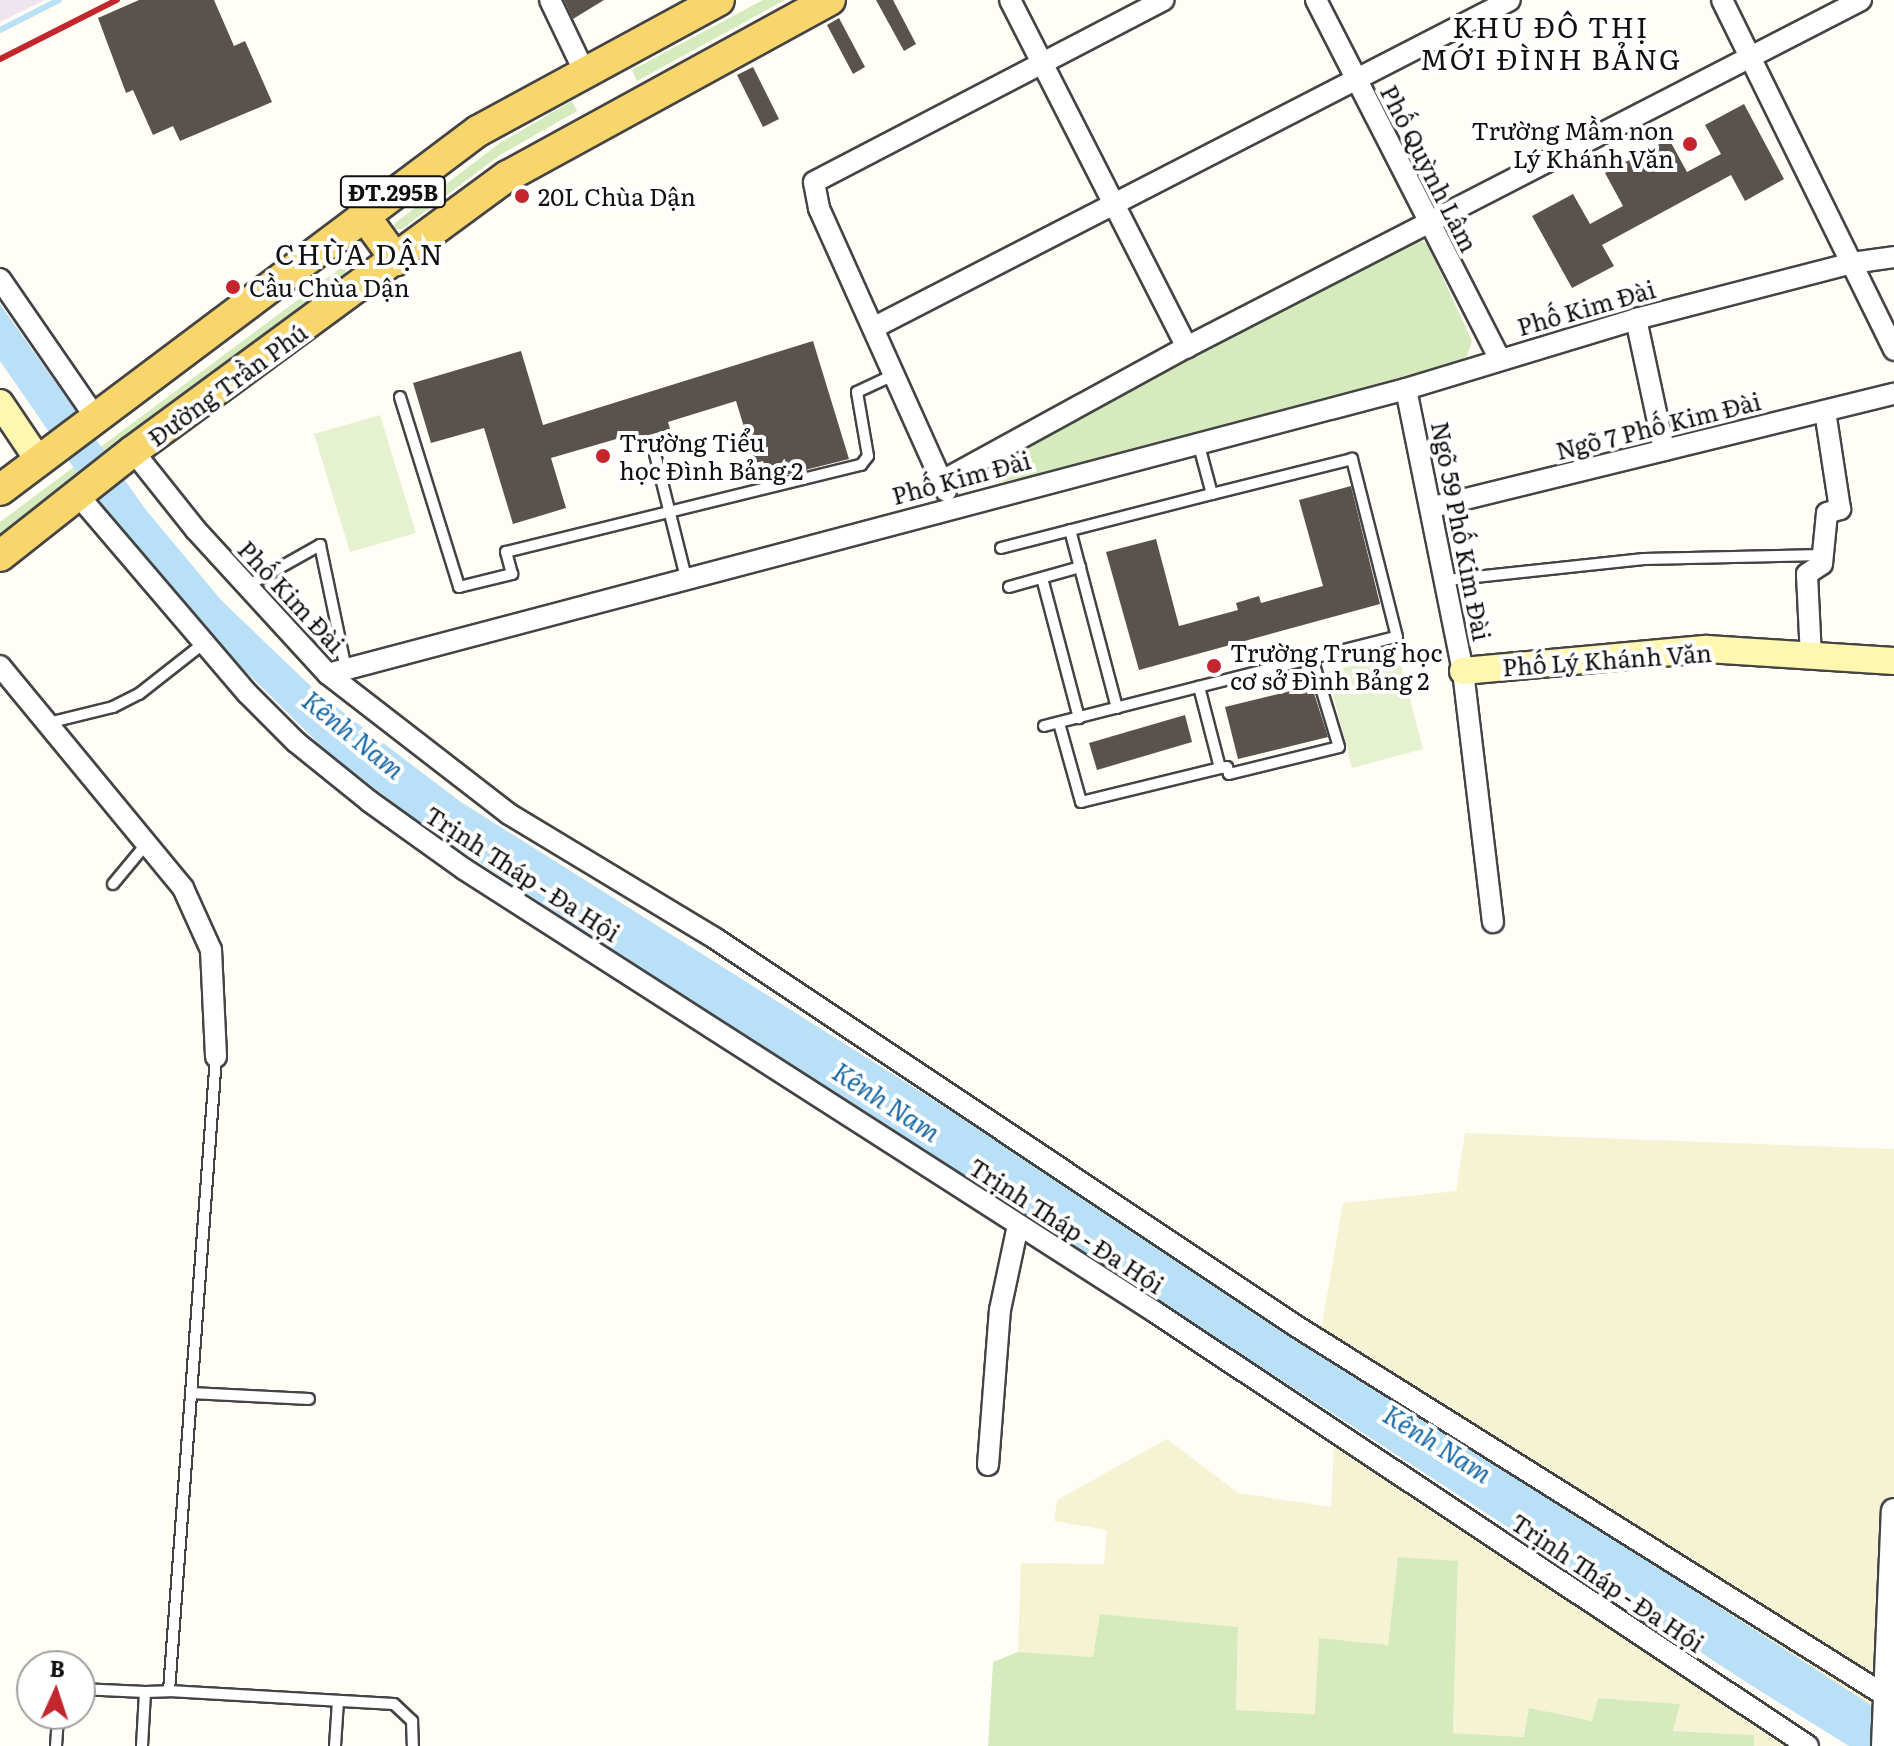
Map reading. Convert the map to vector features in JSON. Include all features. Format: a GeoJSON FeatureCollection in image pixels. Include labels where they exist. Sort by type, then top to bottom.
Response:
{"type":"FeatureCollection","features":[{"type":"Feature","properties":{"kind":"main road","name":"ĐT.295B"},"geometry":{"type":"LineString","coordinates":[[0,490],[363,214],[492,122],[719,0]]}},
{"type":"Feature","properties":{"kind":"main road","name":"Đường Trần Phú"},"geometry":{"type":"LineString","coordinates":[[0,556],[128,455],[540,156],[830,0]]}},
{"type":"Feature","properties":{"kind":"main road"},"geometry":{"type":"LineString","coordinates":[[363,214],[396,260]]}},
{"type":"Feature","properties":{"kind":"main road"},"geometry":{"type":"LineString","coordinates":[[0,403],[46,456]]}},
{"type":"Feature","properties":{"kind":"main road","name":"Phố Lý Khánh Văn"},"geometry":{"type":"LineString","coordinates":[[1463,671],[1707,649],[1894,661]]}},
{"type":"Feature","properties":{"kind":"street"},"geometry":{"type":"LineString","coordinates":[[550,0],[584,71]]}},
{"type":"Feature","properties":{"kind":"street"},"geometry":{"type":"LineString","coordinates":[[1010,0],[1187,347]]}},
{"type":"Feature","properties":{"kind":"street"},"geometry":{"type":"LineString","coordinates":[[952,505],[819,208],[814,182],[1164,0]]}},
{"type":"Feature","properties":{"kind":"street","name":"Phố Quỳnh Lâm"},"geometry":{"type":"LineString","coordinates":[[1316,0],[1499,358]]}},
{"type":"Feature","properties":{"kind":"street"},"geometry":{"type":"LineString","coordinates":[[873,328],[1357,83],[1510,0]]}},
{"type":"Feature","properties":{"kind":"street"},"geometry":{"type":"LineString","coordinates":[[1722,0],[1894,350]]}},
{"type":"Feature","properties":{"kind":"street"},"geometry":{"type":"LineString","coordinates":[[942,481],[1187,347],[1861,0]]}},
{"type":"Feature","properties":{"kind":"street","name":"Phố Kim Đài"},"geometry":{"type":"LineString","coordinates":[[128,455],[247,587],[337,672],[952,505],[1406,389],[1499,358],[1636,319],[1852,263],[1894,257]]}},
{"type":"Feature","properties":{"kind":"street"},"geometry":{"type":"LineString","coordinates":[[0,279],[94,420]]}},
{"type":"Feature","properties":{"kind":"street"},"geometry":{"type":"LineString","coordinates":[[1636,319],[1664,450]]}},
{"type":"Feature","properties":{"kind":"street","name":"Ngõ 59 Phố Kim Đài"},"geometry":{"type":"LineString","coordinates":[[1406,389],[1433,507],[1463,671],[1493,922]]}},
{"type":"Feature","properties":{"kind":"street","name":"Ngõ 7 Phố Kim Đài"},"geometry":{"type":"LineString","coordinates":[[1433,507],[1894,394]]}},
{"type":"Feature","properties":{"kind":"street"},"geometry":{"type":"LineString","coordinates":[[1811,657],[1807,574],[1822,564],[1827,513],[1840,509],[1825,411]]}},
{"type":"Feature","properties":{"kind":"street","name":"Trịnh Tháp - Đa Hội"},"geometry":{"type":"LineString","coordinates":[[81,491],[204,643],[296,742],[464,869],[1018,1225],[1808,1746]]}},
{"type":"Feature","properties":{"kind":"street"},"geometry":{"type":"LineString","coordinates":[[0,666],[148,841],[183,888],[211,950],[216,1057]]}},
{"type":"Feature","properties":{"kind":"street"},"geometry":{"type":"LineString","coordinates":[[337,672],[509,814],[716,939],[1296,1326],[1886,1700]]}},
{"type":"Feature","properties":{"kind":"street"},"geometry":{"type":"LineString","coordinates":[[988,1465],[1000,1310],[1018,1225]]}},
{"type":"Feature","properties":{"kind":"street"},"geometry":{"type":"LineString","coordinates":[[1884,1746],[1894,1511]]}},
{"type":"Feature","properties":{"kind":"lane"},"geometry":{"type":"LineString","coordinates":[[400,397],[459,587],[512,574],[506,552],[861,465],[868,456],[857,392],[893,375]]}},
{"type":"Feature","properties":{"kind":"lane"},"geometry":{"type":"LineString","coordinates":[[1198,442],[1212,494]]}},
{"type":"Feature","properties":{"kind":"lane"},"geometry":{"type":"LineString","coordinates":[[655,454],[686,577]]}},
{"type":"Feature","properties":{"kind":"lane"},"geometry":{"type":"LineString","coordinates":[[1001,548],[1352,459],[1397,637],[1044,726]]}},
{"type":"Feature","properties":{"kind":"lane"},"geometry":{"type":"LineString","coordinates":[[1070,530],[1117,708]]}},
{"type":"Feature","properties":{"kind":"lane"},"geometry":{"type":"LineString","coordinates":[[247,587],[320,545],[337,672]]}},
{"type":"Feature","properties":{"kind":"lane"},"geometry":{"type":"LineString","coordinates":[[1447,580],[1644,559],[1823,555]]}},
{"type":"Feature","properties":{"kind":"lane"},"geometry":{"type":"LineString","coordinates":[[1009,587],[1080,567]]}},
{"type":"Feature","properties":{"kind":"lane"},"geometry":{"type":"LineString","coordinates":[[1042,578],[1079,718]]}},
{"type":"Feature","properties":{"kind":"lane"},"geometry":{"type":"LineString","coordinates":[[48,723],[113,707],[139,694],[204,643]]}},
{"type":"Feature","properties":{"kind":"lane"},"geometry":{"type":"LineString","coordinates":[[1059,723],[1081,802],[1220,768],[1227,767],[1229,774],[1339,747],[1312,658]]}},
{"type":"Feature","properties":{"kind":"lane"},"geometry":{"type":"LineString","coordinates":[[1199,687],[1220,768]]}},
{"type":"Feature","properties":{"kind":"lane"},"geometry":{"type":"LineString","coordinates":[[113,884],[148,841]]}},
{"type":"Feature","properties":{"kind":"lane"},"geometry":{"type":"LineString","coordinates":[[169,1691],[216,1057]]}},
{"type":"Feature","properties":{"kind":"lane"},"geometry":{"type":"LineString","coordinates":[[191,1393],[309,1399]]}},
{"type":"Feature","properties":{"kind":"lane"},"geometry":{"type":"LineString","coordinates":[[96,1690],[394,1704],[405,1710],[412,1721],[413,1746]]}},
{"type":"Feature","properties":{"kind":"lane"},"geometry":{"type":"LineString","coordinates":[[142,1746],[145,1692]]}},
{"type":"Feature","properties":{"kind":"lane"},"geometry":{"type":"LineString","coordinates":[[335,1746],[338,1701]]}},
{"type":"Feature","properties":{"kind":"shaded area"},"geometry":{"type":"Polygon","coordinates":[[[0,0],[45,0],[0,22],[0,0]]]}},
{"type":"Feature","properties":{"kind":"shaded area"},"geometry":{"type":"Polygon","coordinates":[[[1465,1133],[1894,1149],[1894,1704],[1878,1710],[1318,1347],[1343,1203],[1456,1191],[1465,1133]]]}},
{"type":"Feature","properties":{"kind":"shaded area"},"geometry":{"type":"Polygon","coordinates":[[[1167,1439],[1238,1493],[1331,1507],[1334,1446],[1787,1746],[1754,1746],[1753,1735],[1673,1731],[1679,1704],[1598,1698],[1592,1721],[1529,1709],[1525,1737],[1453,1733],[1458,1562],[1399,1557],[1388,1646],[1316,1714],[1236,1710],[1238,1628],[1101,1614],[1093,1657],[1018,1652],[1021,1563],[1104,1564],[1107,1530],[1054,1521],[1057,1500],[1167,1439]]]}},
{"type":"Feature","properties":{"kind":"green space"},"geometry":{"type":"Polygon","coordinates":[[[763,0],[785,0],[637,81],[632,70],[763,0]]]}},
{"type":"Feature","properties":{"kind":"green space"},"geometry":{"type":"Polygon","coordinates":[[[572,101],[577,111],[500,155],[402,229],[394,229],[395,223],[500,143],[572,101]]]}},
{"type":"Feature","properties":{"kind":"green space"},"geometry":{"type":"Polygon","coordinates":[[[1413,239],[1427,243],[1472,341],[1467,356],[1458,362],[1010,482],[999,481],[994,473],[997,455],[1413,239]]]}},
{"type":"Feature","properties":{"kind":"green space"},"geometry":{"type":"Polygon","coordinates":[[[346,264],[345,274],[0,534],[0,522],[346,264]]]}},
{"type":"Feature","properties":{"kind":"green space"},"geometry":{"type":"Polygon","coordinates":[[[380,415],[416,533],[350,552],[314,434],[380,415]]]}},
{"type":"Feature","properties":{"kind":"green space"},"geometry":{"type":"Polygon","coordinates":[[[1398,653],[1423,749],[1352,768],[1327,672],[1398,653]]]}},
{"type":"Feature","properties":{"kind":"green space"},"geometry":{"type":"Polygon","coordinates":[[[1398,1557],[1458,1561],[1453,1733],[1524,1737],[1529,1708],[1592,1721],[1598,1698],[1680,1704],[1673,1731],[1754,1735],[1754,1746],[988,1746],[993,1662],[1018,1652],[1093,1657],[1100,1614],[1238,1627],[1236,1710],[1315,1714],[1319,1638],[1388,1645],[1398,1557]]]}},
{"type":"Feature","properties":{"kind":"water","name":"Kênh Nam"},"geometry":{"type":"Polygon","coordinates":[[[0,304],[146,510],[222,601],[317,692],[408,762],[461,802],[1002,1143],[1894,1720],[1894,1746],[1849,1746],[1746,1682],[1269,1372],[1083,1259],[415,820],[327,752],[218,644],[96,500],[0,361],[0,304]]]}},
{"type":"Feature","properties":{"kind":"building"},"geometry":{"type":"Polygon","coordinates":[[[139,0],[214,0],[234,46],[245,41],[272,102],[180,141],[173,126],[153,135],[133,90],[126,93],[98,18],[139,0]]]}},
{"type":"Feature","properties":{"kind":"building"},"geometry":{"type":"Polygon","coordinates":[[[564,0],[604,0],[573,19],[564,0]]]}},
{"type":"Feature","properties":{"kind":"building"},"geometry":{"type":"Polygon","coordinates":[[[876,0],[893,0],[916,44],[904,51],[876,0]]]}},
{"type":"Feature","properties":{"kind":"building"},"geometry":{"type":"Polygon","coordinates":[[[839,18],[865,67],[853,74],[827,25],[839,18]]]}},
{"type":"Feature","properties":{"kind":"building"},"geometry":{"type":"Polygon","coordinates":[[[753,67],[779,119],[763,127],[737,75],[753,67]]]}},
{"type":"Feature","properties":{"kind":"building"},"geometry":{"type":"Polygon","coordinates":[[[1744,104],[1784,179],[1745,201],[1731,175],[1602,245],[1614,266],[1572,288],[1532,216],[1573,194],[1590,224],[1623,206],[1605,173],[1669,139],[1687,172],[1721,154],[1705,125],[1744,104]]]}},
{"type":"Feature","properties":{"kind":"building"},"geometry":{"type":"Polygon","coordinates":[[[813,341],[849,459],[785,475],[783,468],[767,473],[763,461],[755,463],[736,401],[668,422],[670,429],[639,438],[637,433],[551,458],[566,508],[513,524],[484,428],[431,443],[413,383],[521,351],[543,425],[813,341]]]}},
{"type":"Feature","properties":{"kind":"building"},"geometry":{"type":"Polygon","coordinates":[[[1351,486],[1380,604],[1139,670],[1106,552],[1156,539],[1179,626],[1238,610],[1236,603],[1259,596],[1261,603],[1323,586],[1299,500],[1351,486]]]}},
{"type":"Feature","properties":{"kind":"building"},"geometry":{"type":"Polygon","coordinates":[[[1307,687],[1313,690],[1328,737],[1238,759],[1225,707],[1307,687]]]}},
{"type":"Feature","properties":{"kind":"building"},"geometry":{"type":"Polygon","coordinates":[[[1185,715],[1192,742],[1097,770],[1089,743],[1185,715]]]}},
{"type":"Feature","properties":{"kind":"waterway"},"geometry":{"type":"LineString","coordinates":[[0,30],[59,0]]}},
{"type":"Feature","properties":{"kind":"railway"},"geometry":{"type":"LineString","coordinates":[[0,59],[117,0]]}},
{"type":"Feature","properties":{"kind":"place","name":"Trường Mầm non Lý Khánh Văn"},"geometry":{"type":"Point","coordinates":[1690,144]}},
{"type":"Feature","properties":{"kind":"place","name":"20L Chùa Dận"},"geometry":{"type":"Point","coordinates":[522,196]}},
{"type":"Feature","properties":{"kind":"place","name":"Cầu Chùa Dận"},"geometry":{"type":"Point","coordinates":[233,287]}},
{"type":"Feature","properties":{"kind":"place","name":"Trường Tiểu học Đình Bảng 2"},"geometry":{"type":"Point","coordinates":[603,456]}},
{"type":"Feature","properties":{"kind":"place","name":"Trường Trung học cơ sở Đình Bảng 2"},"geometry":{"type":"Point","coordinates":[1214,666]}},
{"type":"Feature","properties":{"kind":"district","name":"KHU ĐÔ THỊ MỚI ĐÌNH BẢNG"},"geometry":{"type":"Point","coordinates":[1551,42]}},
{"type":"Feature","properties":{"kind":"district","name":"CHÙA DẬN"},"geometry":{"type":"Point","coordinates":[360,253]}}]}
